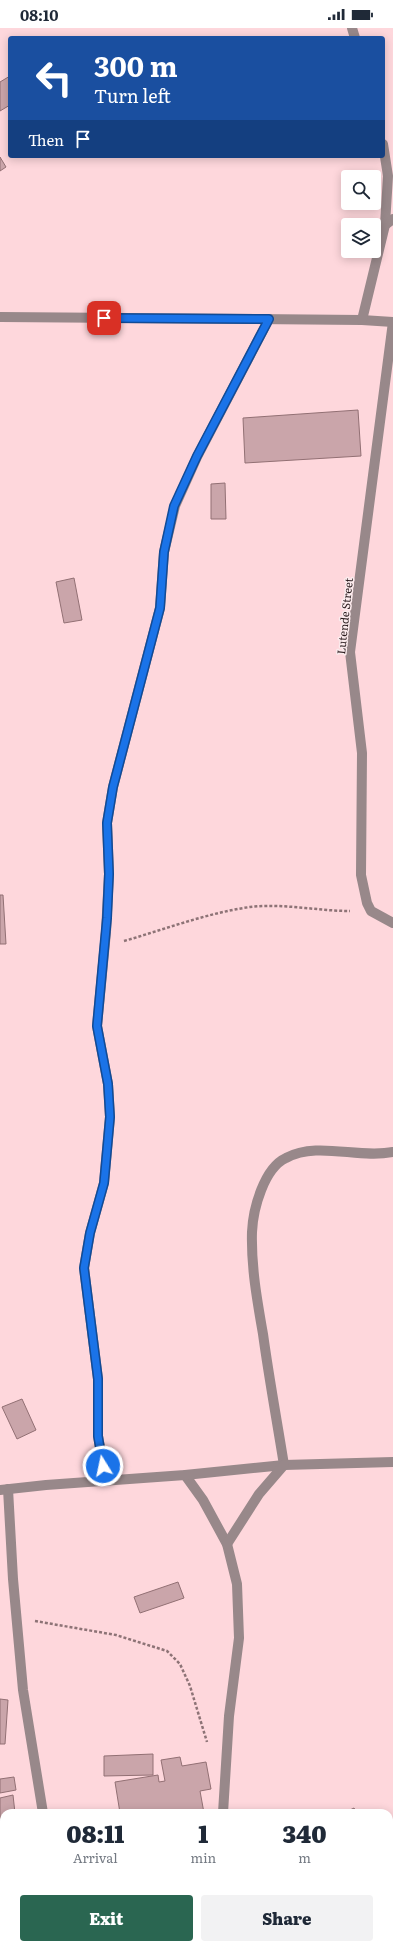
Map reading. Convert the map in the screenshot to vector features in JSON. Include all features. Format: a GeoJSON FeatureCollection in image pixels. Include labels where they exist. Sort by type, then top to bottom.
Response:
{"type":"FeatureCollection","features":[{"type":"Feature","properties":{"kind":"street"},"geometry":{"type":"LineString","coordinates":[[362,320],[385,225],[388,176],[385,157]]}},
{"type":"Feature","properties":{"kind":"street"},"geometry":{"type":"LineString","coordinates":[[385,225],[393,219]]}},
{"type":"Feature","properties":{"kind":"street"},"geometry":{"type":"LineString","coordinates":[[0,317],[362,320],[393,322]]}},
{"type":"Feature","properties":{"kind":"street"},"geometry":{"type":"LineString","coordinates":[[106,1481],[98,1436],[98,1379],[84,1268],[90,1233],[104,1183],[110,1117],[108,1084],[97,1026],[105,946],[109,874],[107,823],[113,787],[160,608],[164,552],[174,506],[197,456],[269,319]]}},
{"type":"Feature","properties":{"kind":"street","name":"Lutende Street"},"geometry":{"type":"LineString","coordinates":[[371,911],[367,903],[361,875],[362,753],[350,652],[393,322]]}},
{"type":"Feature","properties":{"kind":"street"},"geometry":{"type":"LineString","coordinates":[[371,911],[393,923]]}},
{"type":"Feature","properties":{"kind":"street"},"geometry":{"type":"LineString","coordinates":[[284,1465],[254,1278],[252,1231],[262,1188],[266,1178],[279,1161],[295,1153],[315,1151],[378,1154],[393,1152]]}},
{"type":"Feature","properties":{"kind":"street"},"geometry":{"type":"LineString","coordinates":[[42,1809],[23,1690],[4,1490],[284,1465],[393,1462]]}},
{"type":"Feature","properties":{"kind":"street"},"geometry":{"type":"LineString","coordinates":[[227,1544],[258,1494],[284,1465]]}},
{"type":"Feature","properties":{"kind":"street"},"geometry":{"type":"LineString","coordinates":[[185,1475],[203,1500],[227,1544],[237,1584],[239,1638],[229,1716],[223,1809]]}},
{"type":"Feature","properties":{"kind":"path"},"geometry":{"type":"LineString","coordinates":[[105,946],[190,920],[251,907],[288,907],[335,911],[371,911]]}},
{"type":"Feature","properties":{"kind":"path"},"geometry":{"type":"LineString","coordinates":[[17,1616],[63,1627],[116,1635],[167,1651],[180,1664],[190,1686],[208,1745]]}},
{"type":"Feature","properties":{"kind":"building"},"geometry":{"type":"Polygon","coordinates":[[[8,77],[8,106],[0,111],[0,82],[8,77]]]}},
{"type":"Feature","properties":{"kind":"building"},"geometry":{"type":"Polygon","coordinates":[[[0,157],[6,167],[0,171],[0,157]]]}},
{"type":"Feature","properties":{"kind":"building"},"geometry":{"type":"Polygon","coordinates":[[[358,410],[361,456],[245,463],[243,418],[358,410]]]}},
{"type":"Feature","properties":{"kind":"building"},"geometry":{"type":"Polygon","coordinates":[[[225,483],[226,519],[211,519],[211,484],[225,483]]]}},
{"type":"Feature","properties":{"kind":"building"},"geometry":{"type":"Polygon","coordinates":[[[74,578],[82,620],[64,623],[56,582],[74,578]]]}},
{"type":"Feature","properties":{"kind":"building"},"geometry":{"type":"Polygon","coordinates":[[[0,895],[3,895],[6,944],[0,944],[0,895]]]}},
{"type":"Feature","properties":{"kind":"building"},"geometry":{"type":"Polygon","coordinates":[[[22,1399],[36,1430],[17,1439],[2,1407],[22,1399]]]}},
{"type":"Feature","properties":{"kind":"building"},"geometry":{"type":"Polygon","coordinates":[[[178,1582],[184,1598],[140,1613],[134,1597],[178,1582]]]}},
{"type":"Feature","properties":{"kind":"building"},"geometry":{"type":"Polygon","coordinates":[[[0,1699],[8,1700],[5,1744],[0,1744],[0,1699]]]}},
{"type":"Feature","properties":{"kind":"building"},"geometry":{"type":"Polygon","coordinates":[[[153,1754],[153,1775],[104,1776],[104,1756],[153,1754]]]}},
{"type":"Feature","properties":{"kind":"building"},"geometry":{"type":"Polygon","coordinates":[[[180,1757],[182,1766],[206,1762],[211,1789],[200,1791],[203,1809],[119,1809],[115,1782],[158,1775],[159,1782],[165,1781],[161,1760],[180,1757]]]}},
{"type":"Feature","properties":{"kind":"building"},"geometry":{"type":"Polygon","coordinates":[[[14,1777],[16,1790],[0,1793],[0,1779],[14,1777]]]}},
{"type":"Feature","properties":{"kind":"building"},"geometry":{"type":"Polygon","coordinates":[[[13,1795],[15,1809],[0,1809],[0,1798],[13,1795]]]}},
{"type":"Feature","properties":{"kind":"route"},"geometry":{"type":"LineString","coordinates":[[103,1466],[98,1436],[98,1379],[84,1268],[90,1233],[104,1183],[110,1117],[108,1084],[97,1026],[101,998],[107,918],[109,874],[107,823],[113,787],[129,733],[160,608],[164,552],[174,506],[197,456],[269,319],[104,318]]}}]}
